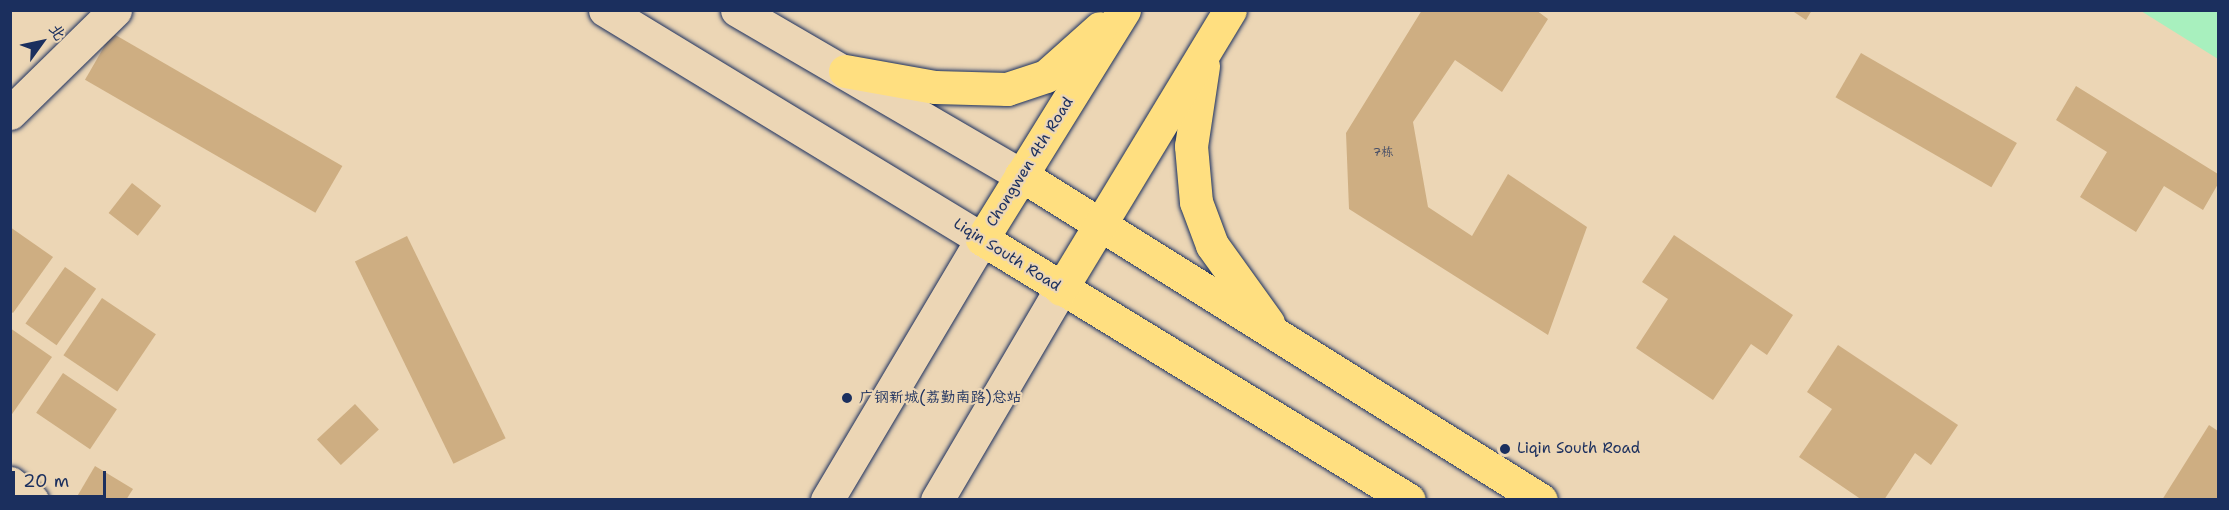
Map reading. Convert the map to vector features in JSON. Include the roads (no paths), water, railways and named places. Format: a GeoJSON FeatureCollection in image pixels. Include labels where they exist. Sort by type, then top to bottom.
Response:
{"type":"FeatureCollection","features":[{"type":"Feature","properties":{"kind":"main road","name":"Chongwen 4th Road"},"geometry":{"type":"LineString","coordinates":[[982,240],[1121,10]]}},
{"type":"Feature","properties":{"kind":"main road"},"geometry":{"type":"LineString","coordinates":[[845,71],[935,87],[1007,89],[1046,76],[1121,10]]}},
{"type":"Feature","properties":{"kind":"main road"},"geometry":{"type":"LineString","coordinates":[[1061,290],[1230,10]]}},
{"type":"Feature","properties":{"kind":"main road"},"geometry":{"type":"LineString","coordinates":[[1205,52],[1191,146],[1196,202],[1212,245],[1279,339]]}},
{"type":"Feature","properties":{"kind":"main road"},"geometry":{"type":"LineString","coordinates":[[1021,175],[1100,222],[1279,339],[1541,500]]}},
{"type":"Feature","properties":{"kind":"main road","name":"Liqin South Road"},"geometry":{"type":"LineString","coordinates":[[982,240],[1409,500]]}},
{"type":"Feature","properties":{"kind":"street"},"geometry":{"type":"LineString","coordinates":[[10,113],[115,10]]}},
{"type":"Feature","properties":{"kind":"street","name":"Liqin South Road"},"geometry":{"type":"LineString","coordinates":[[605,10],[982,240]]}},
{"type":"Feature","properties":{"kind":"street"},"geometry":{"type":"LineString","coordinates":[[737,10],[1021,175]]}},
{"type":"Feature","properties":{"kind":"street","name":"Chongwen 4th Road"},"geometry":{"type":"LineString","coordinates":[[827,500],[982,240]]}},
{"type":"Feature","properties":{"kind":"street"},"geometry":{"type":"LineString","coordinates":[[937,500],[1061,290]]}},
{"type":"Feature","properties":{"kind":"street"},"geometry":{"type":"LineString","coordinates":[[10,483],[32,500]]}},
{"type":"Feature","properties":{"kind":"place","name":"广钢新城(荔勤南路)总站"},"geometry":{"type":"Point","coordinates":[847,398]}},
{"type":"Feature","properties":{"kind":"place","name":"Liqin South Road"},"geometry":{"type":"Point","coordinates":[1505,449]}}]}
